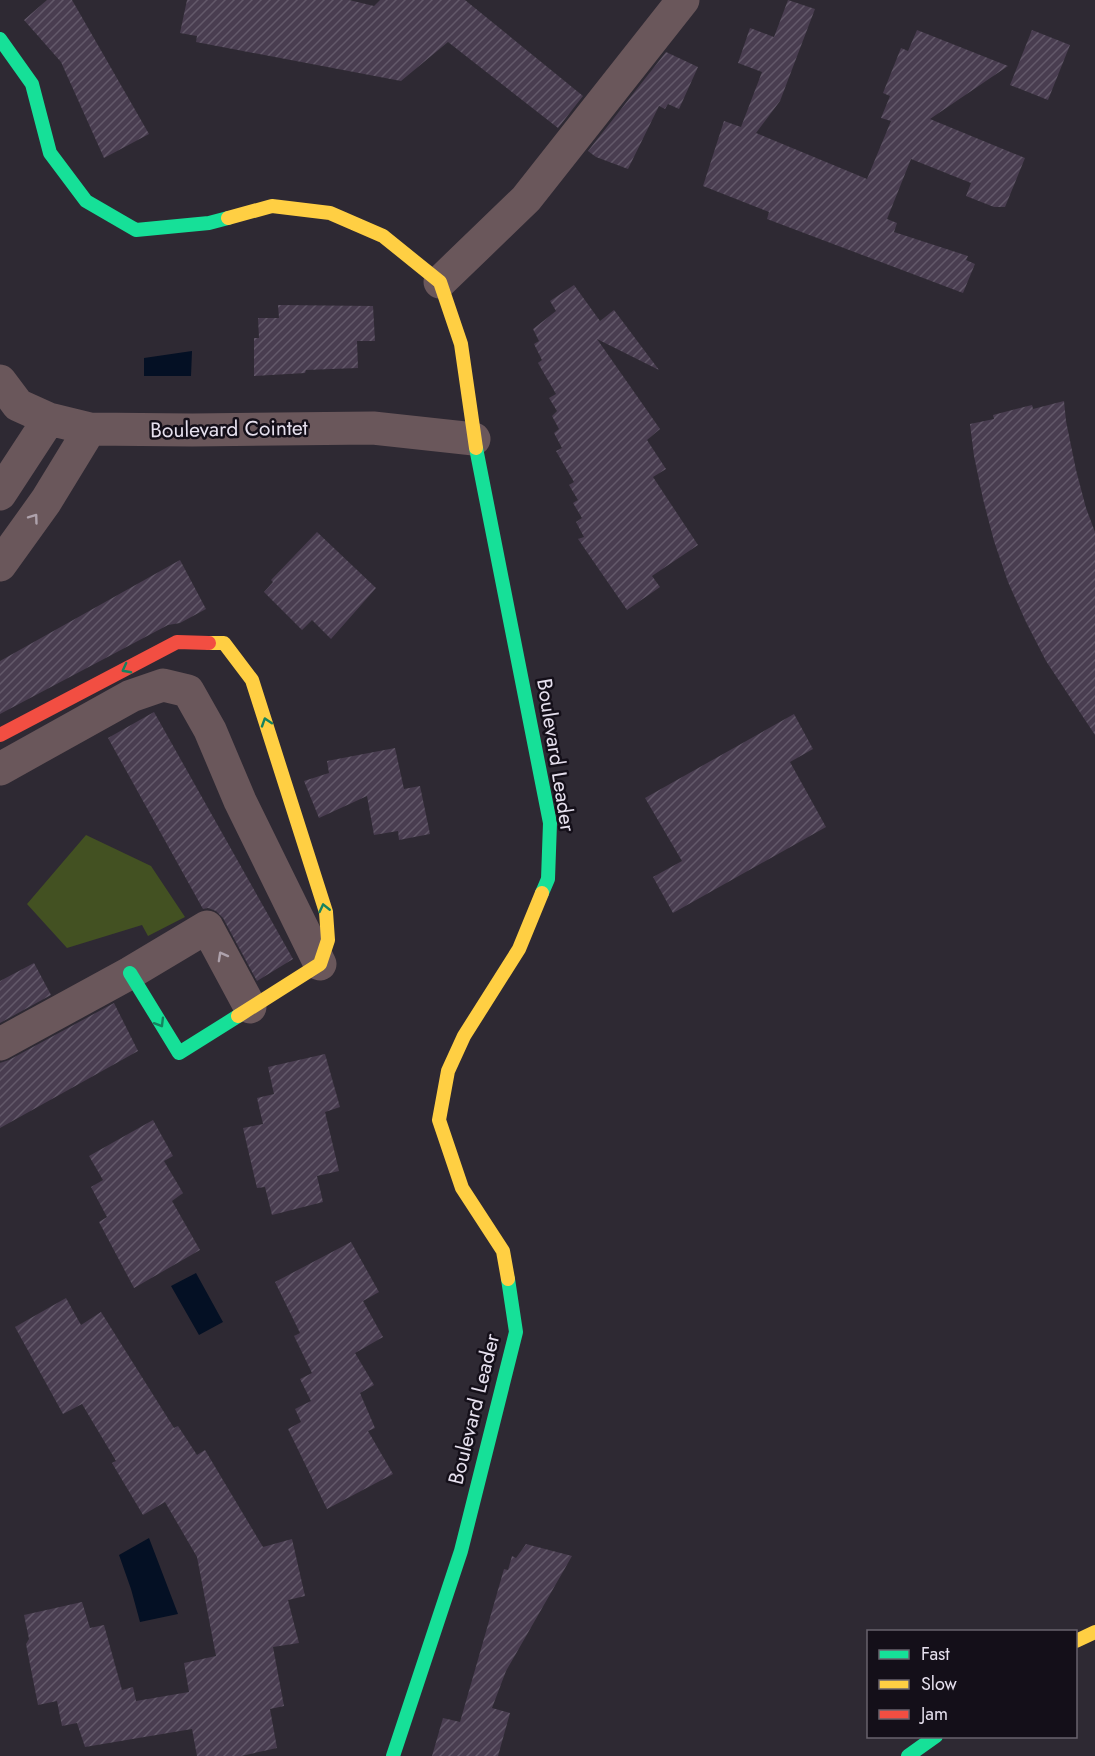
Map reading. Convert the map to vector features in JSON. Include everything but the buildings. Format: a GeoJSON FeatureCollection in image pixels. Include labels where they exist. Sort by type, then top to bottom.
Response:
{"type":"FeatureCollection","features":[{"type":"Feature","properties":{"kind":"street"},"geometry":{"type":"LineString","coordinates":[[0,39],[32,84],[50,153],[86,201],[136,230],[209,223],[272,206],[330,213],[383,236],[441,282],[526,199],[683,0]]}},
{"type":"Feature","properties":{"kind":"street","name":"Boulevard Leader"},"geometry":{"type":"LineString","coordinates":[[393,1756],[461,1551],[516,1332],[503,1251],[462,1188],[439,1120],[448,1071],[464,1036],[519,949],[548,879],[550,823],[474,439],[461,344],[441,282]]}},
{"type":"Feature","properties":{"kind":"street","name":"Boulevard Cointet"},"geometry":{"type":"LineString","coordinates":[[0,381],[18,405],[49,419],[90,429],[374,428],[474,439]]}},
{"type":"Feature","properties":{"kind":"street"},"geometry":{"type":"LineString","coordinates":[[0,494],[49,419]]}},
{"type":"Feature","properties":{"kind":"street"},"geometry":{"type":"LineString","coordinates":[[0,565],[46,501],[90,429]]}},
{"type":"Feature","properties":{"kind":"street"},"geometry":{"type":"LineString","coordinates":[[0,735],[177,642],[224,643],[252,680],[326,912],[328,940],[320,964],[179,1053],[130,972]]}},
{"type":"Feature","properties":{"kind":"street"},"geometry":{"type":"LineString","coordinates":[[0,769],[131,696],[163,685],[188,691],[210,730],[240,801],[320,964]]}},
{"type":"Feature","properties":{"kind":"street"},"geometry":{"type":"LineString","coordinates":[[0,1044],[207,927],[250,1007]]}},
{"type":"Feature","properties":{"kind":"street"},"geometry":{"type":"LineString","coordinates":[[1077,1640],[1095,1632]]}},
{"type":"Feature","properties":{"kind":"street"},"geometry":{"type":"LineString","coordinates":[[908,1756],[935,1738]]}},
{"type":"Feature","properties":{"kind":"green space"},"geometry":{"type":"Polygon","coordinates":[[[86,835],[151,866],[185,917],[148,936],[142,925],[67,948],[27,904],[86,835]]]}},
{"type":"Feature","properties":{"kind":"water"},"geometry":{"type":"Polygon","coordinates":[[[192,351],[191,376],[144,376],[144,358],[192,351]]]}},
{"type":"Feature","properties":{"kind":"water"},"geometry":{"type":"Polygon","coordinates":[[[196,1273],[223,1322],[199,1335],[171,1286],[196,1273]]]}},
{"type":"Feature","properties":{"kind":"water"},"geometry":{"type":"Polygon","coordinates":[[[149,1538],[178,1614],[140,1622],[119,1555],[149,1538]]]}},
{"type":"Feature","properties":{"kind":"traffic: fast"},"geometry":{"type":"LineString","coordinates":[[0,39],[32,84],[50,153],[86,201],[136,230],[209,223],[228,218]]}},
{"type":"Feature","properties":{"kind":"traffic: fast"},"geometry":{"type":"LineString","coordinates":[[476,448],[550,823],[548,879],[542,893]]}},
{"type":"Feature","properties":{"kind":"traffic: fast"},"geometry":{"type":"LineString","coordinates":[[130,973],[179,1053],[238,1016]]}},
{"type":"Feature","properties":{"kind":"traffic: fast"},"geometry":{"type":"LineString","coordinates":[[393,1756],[461,1551],[516,1332],[508,1279]]}},
{"type":"Feature","properties":{"kind":"traffic: fast"},"geometry":{"type":"LineString","coordinates":[[908,1756],[933,1738]]}},
{"type":"Feature","properties":{"kind":"traffic: slow"},"geometry":{"type":"LineString","coordinates":[[228,218],[272,206],[330,213],[383,236],[440,282],[461,344],[476,448]]}},
{"type":"Feature","properties":{"kind":"traffic: slow"},"geometry":{"type":"LineString","coordinates":[[209,643],[224,643],[252,680],[326,912],[328,940],[320,964],[238,1016]]}},
{"type":"Feature","properties":{"kind":"traffic: slow"},"geometry":{"type":"LineString","coordinates":[[508,1279],[503,1251],[462,1188],[439,1120],[448,1071],[464,1036],[519,949],[542,893]]}},
{"type":"Feature","properties":{"kind":"traffic: slow"},"geometry":{"type":"LineString","coordinates":[[1077,1641],[1095,1632]]}},
{"type":"Feature","properties":{"kind":"traffic: jam"},"geometry":{"type":"LineString","coordinates":[[0,735],[177,642],[209,643]]}}]}
